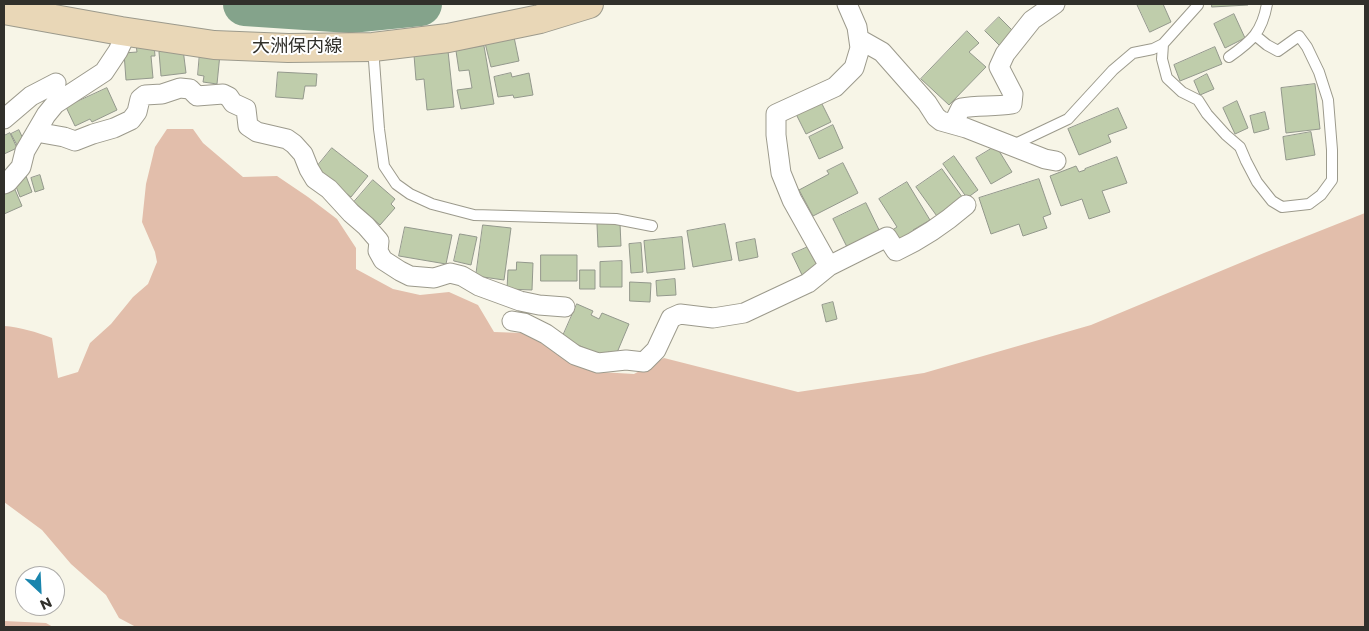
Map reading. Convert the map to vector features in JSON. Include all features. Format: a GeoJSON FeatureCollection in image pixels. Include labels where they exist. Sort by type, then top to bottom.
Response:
{"type":"FeatureCollection","features":[{"type":"Feature","properties":{"kind":"main road","name":"大洲保内線"},"geometry":{"type":"LineString","coordinates":[[4,10],[214,45],[288,48],[373,47],[448,38],[540,19],[589,4]]}},
{"type":"Feature","properties":{"kind":"street"},"geometry":{"type":"LineString","coordinates":[[829,266],[792,200],[781,173],[776,136],[776,114],[835,87],[854,68],[860,48],[857,26],[847,4]]}},
{"type":"Feature","properties":{"kind":"street"},"geometry":{"type":"LineString","coordinates":[[953,124],[962,108],[1012,104],[1013,94],[999,67],[1005,54],[1032,20],[1055,4]]}},
{"type":"Feature","properties":{"kind":"street"},"geometry":{"type":"LineString","coordinates":[[4,184],[8,182],[21,166],[25,151],[46,115],[55,104],[104,72],[118,51],[127,32]]}},
{"type":"Feature","properties":{"kind":"street"},"geometry":{"type":"LineString","coordinates":[[859,39],[882,52],[941,121],[966,128],[1045,159],[1056,161]]}},
{"type":"Feature","properties":{"kind":"street"},"geometry":{"type":"LineString","coordinates":[[4,119],[31,96],[56,83]]}},
{"type":"Feature","properties":{"kind":"street"},"geometry":{"type":"LineString","coordinates":[[36,132],[76,141],[131,120],[137,112],[140,99],[145,95],[162,94],[180,88],[190,89],[197,96],[223,94],[229,97],[233,103],[246,110],[248,126],[256,132],[287,138],[294,144],[303,154],[314,179],[366,226],[378,241],[378,251],[383,260],[400,271],[410,276],[434,278],[450,274],[462,276],[479,286],[520,301],[539,305],[564,306]]}},
{"type":"Feature","properties":{"kind":"street"},"geometry":{"type":"LineString","coordinates":[[512,321],[524,323],[546,334],[575,355],[598,363],[626,360],[644,362],[656,350],[671,318],[680,314],[713,318],[744,314],[808,282],[829,266],[887,237],[896,251],[941,226],[966,205]]}},
{"type":"Feature","properties":{"kind":"lane"},"geometry":{"type":"LineString","coordinates":[[1229,57],[1256,36],[1264,18],[1267,4]]}},
{"type":"Feature","properties":{"kind":"lane"},"geometry":{"type":"LineString","coordinates":[[1011,146],[1068,120],[1113,70],[1133,53],[1153,49],[1162,44],[1198,5]]}},
{"type":"Feature","properties":{"kind":"lane"},"geometry":{"type":"LineString","coordinates":[[1162,44],[1162,59],[1167,78],[1182,92],[1198,100],[1206,114],[1240,147],[1257,182],[1272,201],[1282,208],[1309,204],[1321,195],[1332,180],[1332,150],[1326,93],[1319,72],[1307,47],[1299,36],[1278,51],[1256,36]]}},
{"type":"Feature","properties":{"kind":"lane"},"geometry":{"type":"LineString","coordinates":[[373,47],[384,166],[396,184],[410,194],[432,204],[474,215],[616,219],[652,226]]}},
{"type":"Feature","properties":{"kind":"shaded area"},"geometry":{"type":"Polygon","coordinates":[[[167,129],[193,129],[203,143],[243,177],[277,176],[308,197],[337,219],[356,248],[356,269],[393,289],[420,295],[449,292],[478,305],[494,332],[523,333],[544,338],[567,359],[600,372],[634,374],[664,358],[798,392],[924,373],[1091,325],[1365,213],[1365,627],[136,627],[119,618],[106,595],[71,564],[42,530],[4,502],[4,326],[28,330],[52,338],[58,378],[78,372],[90,343],[111,324],[133,297],[148,284],[157,262],[155,252],[142,222],[146,184],[155,147],[167,129]]]}},
{"type":"Feature","properties":{"kind":"shaded area"},"geometry":{"type":"Polygon","coordinates":[[[4,621],[46,623],[53,627],[4,627],[4,621]]]}},
{"type":"Feature","properties":{"kind":"building"},"geometry":{"type":"Polygon","coordinates":[[[1137,4],[1163,4],[1171,22],[1150,32],[1137,4]]]}},
{"type":"Feature","properties":{"kind":"building"},"geometry":{"type":"Polygon","coordinates":[[[1212,4],[1248,4],[1248,5],[1212,7],[1212,4]]]}},
{"type":"Feature","properties":{"kind":"building"},"geometry":{"type":"Polygon","coordinates":[[[1234,14],[1245,38],[1225,48],[1214,24],[1234,14]]]}},
{"type":"Feature","properties":{"kind":"building"},"geometry":{"type":"Polygon","coordinates":[[[999,17],[1015,33],[1001,47],[985,31],[999,17]]]}},
{"type":"Feature","properties":{"kind":"building"},"geometry":{"type":"Polygon","coordinates":[[[967,31],[979,43],[969,52],[986,67],[949,105],[921,79],[967,31]]]}},
{"type":"Feature","properties":{"kind":"building"},"geometry":{"type":"Polygon","coordinates":[[[514,37],[519,61],[491,67],[485,43],[514,37]]]}},
{"type":"Feature","properties":{"kind":"building"},"geometry":{"type":"Polygon","coordinates":[[[154,44],[155,56],[151,56],[153,78],[126,80],[124,53],[137,52],[136,45],[154,44]]]}},
{"type":"Feature","properties":{"kind":"building"},"geometry":{"type":"Polygon","coordinates":[[[484,46],[494,104],[461,109],[457,90],[472,88],[469,70],[459,71],[456,51],[484,46]]]}},
{"type":"Feature","properties":{"kind":"building"},"geometry":{"type":"Polygon","coordinates":[[[1215,47],[1222,64],[1180,81],[1174,65],[1215,47]]]}},
{"type":"Feature","properties":{"kind":"building"},"geometry":{"type":"Polygon","coordinates":[[[183,49],[186,73],[161,76],[159,52],[183,49]]]}},
{"type":"Feature","properties":{"kind":"building"},"geometry":{"type":"Polygon","coordinates":[[[448,51],[454,107],[427,110],[424,79],[416,80],[414,55],[448,51]]]}},
{"type":"Feature","properties":{"kind":"building"},"geometry":{"type":"Polygon","coordinates":[[[200,52],[220,54],[217,84],[203,82],[204,76],[198,75],[200,52]]]}},
{"type":"Feature","properties":{"kind":"building"},"geometry":{"type":"Polygon","coordinates":[[[278,72],[317,74],[316,86],[305,86],[303,99],[276,97],[278,72]]]}},
{"type":"Feature","properties":{"kind":"building"},"geometry":{"type":"Polygon","coordinates":[[[511,73],[512,77],[529,73],[533,95],[514,98],[513,95],[498,97],[494,77],[511,73]]]}},
{"type":"Feature","properties":{"kind":"building"},"geometry":{"type":"Polygon","coordinates":[[[1207,74],[1214,89],[1200,95],[1194,81],[1207,74]]]}},
{"type":"Feature","properties":{"kind":"building"},"geometry":{"type":"Polygon","coordinates":[[[1315,84],[1320,129],[1286,133],[1281,88],[1315,84]]]}},
{"type":"Feature","properties":{"kind":"building"},"geometry":{"type":"Polygon","coordinates":[[[107,88],[117,110],[92,122],[90,119],[75,126],[66,107],[107,88]]]}},
{"type":"Feature","properties":{"kind":"building"},"geometry":{"type":"Polygon","coordinates":[[[820,100],[831,122],[806,134],[795,112],[820,100]]]}},
{"type":"Feature","properties":{"kind":"building"},"geometry":{"type":"Polygon","coordinates":[[[1237,101],[1248,128],[1235,134],[1223,108],[1237,101]]]}},
{"type":"Feature","properties":{"kind":"building"},"geometry":{"type":"Polygon","coordinates":[[[1118,108],[1127,128],[1108,135],[1111,142],[1079,155],[1068,129],[1118,108]]]}},
{"type":"Feature","properties":{"kind":"building"},"geometry":{"type":"Polygon","coordinates":[[[1265,112],[1269,129],[1254,133],[1250,116],[1265,112]]]}},
{"type":"Feature","properties":{"kind":"building"},"geometry":{"type":"Polygon","coordinates":[[[833,125],[843,148],[819,159],[809,137],[833,125]]]}},
{"type":"Feature","properties":{"kind":"building"},"geometry":{"type":"Polygon","coordinates":[[[19,130],[24,141],[17,145],[11,134],[19,130]]]}},
{"type":"Feature","properties":{"kind":"building"},"geometry":{"type":"Polygon","coordinates":[[[1311,132],[1315,155],[1286,160],[1283,137],[1311,132]]]}},
{"type":"Feature","properties":{"kind":"building"},"geometry":{"type":"Polygon","coordinates":[[[10,133],[17,148],[4,154],[4,136],[10,133]]]}},
{"type":"Feature","properties":{"kind":"building"},"geometry":{"type":"Polygon","coordinates":[[[996,146],[1012,172],[991,184],[976,158],[996,146]]]}},
{"type":"Feature","properties":{"kind":"building"},"geometry":{"type":"Polygon","coordinates":[[[332,148],[368,176],[351,197],[315,169],[332,148]]]}},
{"type":"Feature","properties":{"kind":"building"},"geometry":{"type":"Polygon","coordinates":[[[954,156],[978,190],[967,198],[943,164],[954,156]]]}},
{"type":"Feature","properties":{"kind":"building"},"geometry":{"type":"Polygon","coordinates":[[[1117,157],[1127,183],[1102,191],[1110,212],[1089,219],[1082,199],[1061,206],[1050,176],[1076,166],[1079,172],[1117,157]]]}},
{"type":"Feature","properties":{"kind":"building"},"geometry":{"type":"Polygon","coordinates":[[[843,163],[858,193],[813,216],[799,190],[829,174],[827,171],[843,163]]]}},
{"type":"Feature","properties":{"kind":"building"},"geometry":{"type":"Polygon","coordinates":[[[942,169],[965,201],[939,219],[916,187],[942,169]]]}},
{"type":"Feature","properties":{"kind":"building"},"geometry":{"type":"Polygon","coordinates":[[[40,175],[44,189],[35,192],[31,178],[40,175]]]}},
{"type":"Feature","properties":{"kind":"building"},"geometry":{"type":"Polygon","coordinates":[[[26,176],[32,192],[20,197],[14,181],[26,176]]]}},
{"type":"Feature","properties":{"kind":"building"},"geometry":{"type":"Polygon","coordinates":[[[1039,179],[1051,214],[1043,217],[1047,228],[1023,236],[1019,224],[991,234],[979,198],[1039,179]]]}},
{"type":"Feature","properties":{"kind":"building"},"geometry":{"type":"Polygon","coordinates":[[[373,180],[395,199],[391,204],[395,208],[380,225],[354,202],[373,180]]]}},
{"type":"Feature","properties":{"kind":"building"},"geometry":{"type":"Polygon","coordinates":[[[907,182],[930,220],[913,230],[916,234],[899,244],[891,231],[897,227],[879,199],[907,182]]]}},
{"type":"Feature","properties":{"kind":"building"},"geometry":{"type":"Polygon","coordinates":[[[13,185],[22,206],[4,214],[4,189],[13,185]]]}},
{"type":"Feature","properties":{"kind":"building"},"geometry":{"type":"Polygon","coordinates":[[[866,203],[882,236],[849,251],[833,219],[866,203]]]}},
{"type":"Feature","properties":{"kind":"building"},"geometry":{"type":"Polygon","coordinates":[[[620,223],[621,246],[598,247],[597,224],[620,223]]]}},
{"type":"Feature","properties":{"kind":"building"},"geometry":{"type":"Polygon","coordinates":[[[725,224],[732,260],[693,267],[687,231],[725,224]]]}},
{"type":"Feature","properties":{"kind":"building"},"geometry":{"type":"Polygon","coordinates":[[[483,225],[511,228],[504,280],[476,276],[483,225]]]}},
{"type":"Feature","properties":{"kind":"building"},"geometry":{"type":"Polygon","coordinates":[[[405,227],[452,235],[446,264],[399,256],[405,227]]]}},
{"type":"Feature","properties":{"kind":"building"},"geometry":{"type":"Polygon","coordinates":[[[460,234],[477,237],[471,265],[454,261],[460,234]]]}},
{"type":"Feature","properties":{"kind":"building"},"geometry":{"type":"Polygon","coordinates":[[[682,237],[685,269],[647,273],[644,241],[682,237]]]}},
{"type":"Feature","properties":{"kind":"building"},"geometry":{"type":"Polygon","coordinates":[[[755,239],[758,257],[739,261],[736,243],[755,239]]]}},
{"type":"Feature","properties":{"kind":"building"},"geometry":{"type":"Polygon","coordinates":[[[641,243],[643,272],[631,273],[629,244],[641,243]]]}},
{"type":"Feature","properties":{"kind":"building"},"geometry":{"type":"Polygon","coordinates":[[[808,247],[819,269],[803,277],[792,254],[808,247]]]}},
{"type":"Feature","properties":{"kind":"building"},"geometry":{"type":"Polygon","coordinates":[[[541,255],[577,255],[577,281],[541,281],[541,255]]]}},
{"type":"Feature","properties":{"kind":"building"},"geometry":{"type":"Polygon","coordinates":[[[622,261],[622,287],[600,287],[600,262],[622,261]]]}},
{"type":"Feature","properties":{"kind":"building"},"geometry":{"type":"Polygon","coordinates":[[[517,262],[533,263],[532,290],[507,289],[508,270],[516,270],[517,262]]]}},
{"type":"Feature","properties":{"kind":"building"},"geometry":{"type":"Polygon","coordinates":[[[580,270],[595,270],[595,289],[580,289],[580,270]]]}},
{"type":"Feature","properties":{"kind":"building"},"geometry":{"type":"Polygon","coordinates":[[[675,279],[676,295],[657,296],[656,281],[675,279]]]}},
{"type":"Feature","properties":{"kind":"building"},"geometry":{"type":"Polygon","coordinates":[[[630,282],[651,283],[650,302],[630,301],[630,282]]]}},
{"type":"Feature","properties":{"kind":"building"},"geometry":{"type":"Polygon","coordinates":[[[833,302],[837,319],[826,322],[822,305],[833,302]]]}},
{"type":"Feature","properties":{"kind":"building"},"geometry":{"type":"Polygon","coordinates":[[[577,304],[593,311],[591,315],[599,319],[602,313],[629,324],[616,355],[608,352],[605,357],[562,338],[577,304]]]}},
{"type":"Feature","properties":{"kind":"waterway"},"geometry":{"type":"LineString","coordinates":[[245,4],[350,11],[420,4]]}}]}
